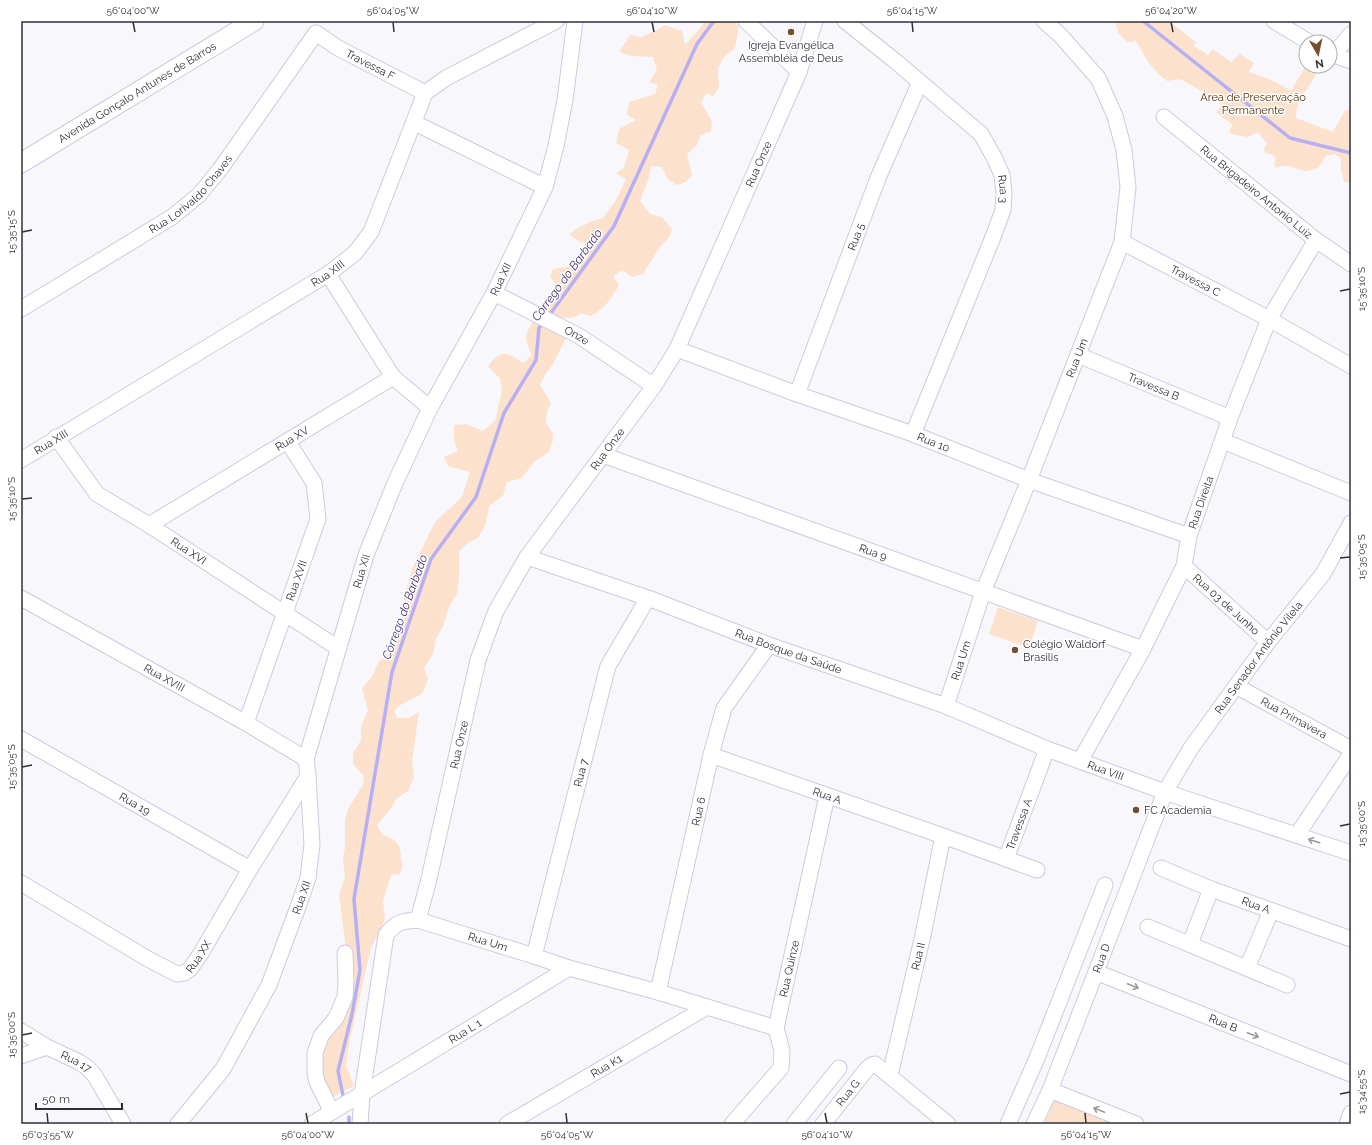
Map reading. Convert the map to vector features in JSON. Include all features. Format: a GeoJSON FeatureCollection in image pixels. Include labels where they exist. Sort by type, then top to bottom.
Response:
{"type":"FeatureCollection","features":[{"type":"Feature","properties":{"kind":"main road","name":"Avenida Gonçalo Antunes de Barros"},"geometry":{"type":"LineString","coordinates":[[21,164],[254,21]]}},
{"type":"Feature","properties":{"kind":"street"},"geometry":{"type":"LineString","coordinates":[[425,94],[446,78],[556,21]]}},
{"type":"Feature","properties":{"kind":"street","name":"Rua XII"},"geometry":{"type":"LineString","coordinates":[[178,1124],[223,1069],[269,985],[308,878],[312,844],[306,759],[366,555],[395,483],[430,408],[494,293],[545,187],[556,146],[565,100],[575,21]]}},
{"type":"Feature","properties":{"kind":"street"},"geometry":{"type":"LineString","coordinates":[[746,21],[799,72]]}},
{"type":"Feature","properties":{"kind":"street","name":"Rua Onze"},"geometry":{"type":"LineString","coordinates":[[418,920],[428,883],[478,660],[496,611],[527,557],[654,386],[677,349],[799,72],[815,21]]}},
{"type":"Feature","properties":{"kind":"street","name":"Rua 3"},"geometry":{"type":"LineString","coordinates":[[845,21],[981,134],[1002,175],[1004,192],[1003,210],[912,434]]}},
{"type":"Feature","properties":{"kind":"street","name":"Rua Um"},"geometry":{"type":"LineString","coordinates":[[946,706],[983,592],[1029,480],[1122,242],[1128,186],[1124,150],[1115,116],[1098,78],[1060,35],[1044,21]]}},
{"type":"Feature","properties":{"kind":"street"},"geometry":{"type":"LineString","coordinates":[[1274,21],[1298,35]]}},
{"type":"Feature","properties":{"kind":"street","name":"Travessa F"},"geometry":{"type":"LineString","coordinates":[[316,27],[338,48],[425,94]]}},
{"type":"Feature","properties":{"kind":"street","name":"Rua Lorivaldo Chaves"},"geometry":{"type":"LineString","coordinates":[[21,309],[172,217],[199,196],[221,168],[316,27]]}},
{"type":"Feature","properties":{"kind":"street"},"geometry":{"type":"LineString","coordinates":[[1338,48],[1351,34]]}},
{"type":"Feature","properties":{"kind":"street"},"geometry":{"type":"LineString","coordinates":[[1338,57],[1351,62]]}},
{"type":"Feature","properties":{"kind":"street","name":"Rua 5"},"geometry":{"type":"LineString","coordinates":[[797,394],[878,178],[920,82]]}},
{"type":"Feature","properties":{"kind":"street","name":"Rua XIII"},"geometry":{"type":"LineString","coordinates":[[21,460],[56,437],[328,274],[355,253],[371,232],[425,94]]}},
{"type":"Feature","properties":{"kind":"street","name":"Rua Brigadeiro Antonio Luiz"},"geometry":{"type":"LineString","coordinates":[[1164,117],[1316,240],[1351,264]]}},
{"type":"Feature","properties":{"kind":"street"},"geometry":{"type":"LineString","coordinates":[[415,122],[545,187]]}},
{"type":"Feature","properties":{"kind":"street","name":"Rua Direita"},"geometry":{"type":"LineString","coordinates":[[1080,761],[1143,649],[1184,566],[1189,536],[1230,418],[1269,319],[1316,240]]}},
{"type":"Feature","properties":{"kind":"street","name":"Travessa C"},"geometry":{"type":"LineString","coordinates":[[1122,242],[1269,319],[1351,366]]}},
{"type":"Feature","properties":{"kind":"street"},"geometry":{"type":"LineString","coordinates":[[328,274],[394,376],[430,408]]}},
{"type":"Feature","properties":{"kind":"street","name":"Onze"},"geometry":{"type":"LineString","coordinates":[[494,293],[579,336],[654,386]]}},
{"type":"Feature","properties":{"kind":"street","name":"Rua 10"},"geometry":{"type":"LineString","coordinates":[[677,349],[797,394],[912,434],[1029,480],[1189,536]]}},
{"type":"Feature","properties":{"kind":"street","name":"Travessa B"},"geometry":{"type":"LineString","coordinates":[[1078,355],[1230,418]]}},
{"type":"Feature","properties":{"kind":"street","name":"Rua XV"},"geometry":{"type":"LineString","coordinates":[[149,525],[288,442],[394,376]]}},
{"type":"Feature","properties":{"kind":"street","name":"Rua XVI"},"geometry":{"type":"LineString","coordinates":[[56,437],[97,494],[149,525],[338,648]]}},
{"type":"Feature","properties":{"kind":"street"},"geometry":{"type":"LineString","coordinates":[[1223,441],[1351,493]]}},
{"type":"Feature","properties":{"kind":"street","name":"Rua XVII"},"geometry":{"type":"LineString","coordinates":[[246,723],[318,519],[314,483],[288,442]]}},
{"type":"Feature","properties":{"kind":"street","name":"Rua 9"},"geometry":{"type":"LineString","coordinates":[[603,455],[1143,649]]}},
{"type":"Feature","properties":{"kind":"street","name":"Rua Senador Antônio Vilela"},"geometry":{"type":"LineString","coordinates":[[1165,792],[1191,748],[1268,642],[1323,574],[1351,523]]}},
{"type":"Feature","properties":{"kind":"street","name":"Rua Bosque da Saúde"},"geometry":{"type":"LineString","coordinates":[[527,557],[648,598],[769,645],[946,706],[1047,749]]}},
{"type":"Feature","properties":{"kind":"street","name":"Rua 03 de Junho"},"geometry":{"type":"LineString","coordinates":[[1184,566],[1268,642]]}},
{"type":"Feature","properties":{"kind":"street","name":"Rua XVIII"},"geometry":{"type":"LineString","coordinates":[[21,598],[246,723],[306,759]]}},
{"type":"Feature","properties":{"kind":"street","name":"Rua 7"},"geometry":{"type":"LineString","coordinates":[[534,956],[608,666],[648,598]]}},
{"type":"Feature","properties":{"kind":"street","name":"Rua 6"},"geometry":{"type":"LineString","coordinates":[[658,992],[711,755],[724,708],[769,645]]}},
{"type":"Feature","properties":{"kind":"street","name":"Rua Primavera"},"geometry":{"type":"LineString","coordinates":[[1236,686],[1351,749]]}},
{"type":"Feature","properties":{"kind":"street","name":"Rua 19"},"geometry":{"type":"LineString","coordinates":[[21,739],[250,869]]}},
{"type":"Feature","properties":{"kind":"street","name":"Rua VIII"},"geometry":{"type":"LineString","coordinates":[[1047,749],[1165,792],[1351,853]]}},
{"type":"Feature","properties":{"kind":"street","name":"Travessa A"},"geometry":{"type":"LineString","coordinates":[[943,836],[1006,859],[1047,749]]}},
{"type":"Feature","properties":{"kind":"street"},"geometry":{"type":"LineString","coordinates":[[1297,835],[1351,754]]}},
{"type":"Feature","properties":{"kind":"street","name":"Rua A"},"geometry":{"type":"LineString","coordinates":[[711,755],[943,836]]}},
{"type":"Feature","properties":{"kind":"street","name":"Rua XX"},"geometry":{"type":"LineString","coordinates":[[21,883],[148,959],[177,974],[184,973],[190,969],[200,955],[250,869],[308,776]]}},
{"type":"Feature","properties":{"kind":"street","name":"Rua D"},"geometry":{"type":"LineString","coordinates":[[1034,1124],[1050,1090],[1165,792]]}},
{"type":"Feature","properties":{"kind":"street","name":"Rua Quinze"},"geometry":{"type":"LineString","coordinates":[[732,1124],[781,1068],[782,1051],[776,1028],[827,796]]}},
{"type":"Feature","properties":{"kind":"street","name":"Rua II"},"geometry":{"type":"LineString","coordinates":[[890,1075],[923,935],[943,836]]}},
{"type":"Feature","properties":{"kind":"street"},"geometry":{"type":"LineString","coordinates":[[1006,859],[1037,870]]}},
{"type":"Feature","properties":{"kind":"street","name":"Rua A"},"geometry":{"type":"LineString","coordinates":[[1161,868],[1211,889],[1351,939]]}},
{"type":"Feature","properties":{"kind":"street"},"geometry":{"type":"LineString","coordinates":[[1008,1124],[1037,1058],[1105,885]]}},
{"type":"Feature","properties":{"kind":"street"},"geometry":{"type":"LineString","coordinates":[[1190,944],[1211,889]]}},
{"type":"Feature","properties":{"kind":"street"},"geometry":{"type":"LineString","coordinates":[[1247,968],[1271,911]]}},
{"type":"Feature","properties":{"kind":"street","name":"Rua Um"},"geometry":{"type":"LineString","coordinates":[[360,1124],[362,1094],[386,935],[392,927],[402,921],[418,920],[569,968],[658,992],[776,1028]]}},
{"type":"Feature","properties":{"kind":"street"},"geometry":{"type":"LineString","coordinates":[[1148,927],[1287,984]]}},
{"type":"Feature","properties":{"kind":"street"},"geometry":{"type":"LineString","coordinates":[[332,1112],[317,1082],[315,1072],[315,1053],[321,1036],[336,1018],[345,997],[345,953]]}},
{"type":"Feature","properties":{"kind":"street","name":"Rua L 1"},"geometry":{"type":"LineString","coordinates":[[312,1124],[569,968]]}},
{"type":"Feature","properties":{"kind":"street","name":"Rua B"},"geometry":{"type":"LineString","coordinates":[[1096,972],[1351,1074]]}},
{"type":"Feature","properties":{"kind":"street","name":"Rua K1"},"geometry":{"type":"LineString","coordinates":[[506,1124],[706,1007]]}},
{"type":"Feature","properties":{"kind":"street","name":"Rua 17"},"geometry":{"type":"LineString","coordinates":[[21,1031],[47,1047],[80,1062],[88,1068],[95,1076],[123,1124]]}},
{"type":"Feature","properties":{"kind":"street"},"geometry":{"type":"LineString","coordinates":[[21,1056],[47,1047]]}},
{"type":"Feature","properties":{"kind":"street"},"geometry":{"type":"LineString","coordinates":[[1037,1058],[1059,1066]]}},
{"type":"Feature","properties":{"kind":"street","name":"Rua G"},"geometry":{"type":"LineString","coordinates":[[822,1124],[870,1066],[875,1064],[890,1075]]}},
{"type":"Feature","properties":{"kind":"street"},"geometry":{"type":"LineString","coordinates":[[794,1124],[839,1068]]}},
{"type":"Feature","properties":{"kind":"street"},"geometry":{"type":"LineString","coordinates":[[890,1075],[948,1124]]}},
{"type":"Feature","properties":{"kind":"street"},"geometry":{"type":"LineString","coordinates":[[1050,1090],[1136,1124]]}},
{"type":"Feature","properties":{"kind":"street"},"geometry":{"type":"LineString","coordinates":[[1347,1124],[1351,1113]]}},
{"type":"Feature","properties":{"kind":"green space"},"geometry":{"type":"Polygon","coordinates":[[[704,21],[734,21],[739,26],[735,48],[723,58],[718,69],[719,87],[713,96],[707,93],[701,102],[712,122],[711,131],[700,136],[697,145],[687,154],[692,175],[686,182],[677,185],[668,180],[662,167],[651,166],[648,180],[640,201],[650,214],[662,217],[672,229],[669,238],[659,248],[643,274],[632,277],[622,270],[613,276],[619,285],[607,303],[600,310],[590,316],[581,313],[572,318],[563,318],[545,311],[554,296],[557,286],[550,276],[553,269],[567,267],[581,257],[585,243],[578,241],[569,234],[585,224],[603,218],[616,200],[626,179],[616,173],[624,168],[629,150],[616,143],[619,129],[636,120],[627,115],[629,102],[655,94],[658,85],[649,82],[657,70],[653,57],[632,56],[619,52],[630,35],[641,37],[665,25],[682,31],[685,45],[701,27],[704,21]]]}},
{"type":"Feature","properties":{"kind":"green space","name":"Área de Preservação Permanente"},"geometry":{"type":"Polygon","coordinates":[[[1113,21],[1169,21],[1196,42],[1194,46],[1208,55],[1213,49],[1231,62],[1240,54],[1254,63],[1249,72],[1276,82],[1291,91],[1301,74],[1316,74],[1302,96],[1296,118],[1333,132],[1345,110],[1351,111],[1351,183],[1344,182],[1341,169],[1341,159],[1335,154],[1326,156],[1318,168],[1310,170],[1305,171],[1283,166],[1277,168],[1274,164],[1276,158],[1271,154],[1265,153],[1264,149],[1267,144],[1258,132],[1248,137],[1231,134],[1229,130],[1233,125],[1217,113],[1221,102],[1180,79],[1167,81],[1161,77],[1152,67],[1135,39],[1132,43],[1126,41],[1118,33],[1117,27],[1113,21]]]}},
{"type":"Feature","properties":{"kind":"green space"},"geometry":{"type":"Polygon","coordinates":[[[534,320],[567,336],[553,364],[540,385],[551,403],[547,411],[546,422],[553,434],[553,440],[549,452],[534,462],[522,478],[507,482],[503,496],[489,506],[486,524],[478,538],[469,542],[459,551],[459,578],[457,594],[450,605],[443,626],[436,639],[433,654],[424,668],[428,679],[423,692],[394,710],[397,718],[408,718],[419,712],[412,761],[414,777],[408,791],[397,798],[389,811],[377,825],[383,835],[398,844],[403,867],[400,874],[391,875],[383,901],[385,919],[371,948],[349,1044],[346,1065],[354,1086],[333,1097],[321,1079],[322,1062],[327,1039],[341,1018],[346,950],[339,894],[345,877],[343,860],[345,847],[345,820],[348,809],[364,783],[363,775],[353,764],[353,754],[361,740],[361,727],[368,710],[362,688],[371,678],[379,661],[389,653],[400,632],[408,610],[404,598],[412,569],[435,522],[462,497],[470,472],[448,466],[444,457],[458,451],[454,440],[454,425],[466,424],[483,431],[495,421],[502,390],[500,379],[488,366],[497,357],[505,354],[513,356],[523,363],[532,355],[526,341],[526,337],[534,320]]]}},
{"type":"Feature","properties":{"kind":"green space"},"geometry":{"type":"Polygon","coordinates":[[[998,607],[1038,621],[1029,648],[989,634],[998,607]]]}},
{"type":"Feature","properties":{"kind":"green space"},"geometry":{"type":"Polygon","coordinates":[[[1056,1096],[1123,1124],[1044,1124],[1056,1096]]]}},
{"type":"Feature","properties":{"kind":"waterway","name":"Córrego do Barbado"},"geometry":{"type":"LineString","coordinates":[[548,317],[614,226],[697,44],[714,21]]}},
{"type":"Feature","properties":{"kind":"waterway"},"geometry":{"type":"LineString","coordinates":[[1143,21],[1290,138],[1351,153]]}},
{"type":"Feature","properties":{"kind":"waterway","name":"Córrego do Barbado"},"geometry":{"type":"LineString","coordinates":[[344,1100],[338,1071],[352,1014],[360,970],[354,899],[392,672],[431,559],[476,497],[504,413],[536,360],[539,328],[544,322]]}},
{"type":"Feature","properties":{"kind":"waterway","name":"Córrego do Barbado"},"geometry":{"type":"LineString","coordinates":[[349,1117],[349,1124]]}},
{"type":"Feature","properties":{"kind":"place","name":"Igreja Evangélica Assembléia de Deus"},"geometry":{"type":"Point","coordinates":[791,32]}},
{"type":"Feature","properties":{"kind":"place","name":"Colégio Waldorf Brasilis"},"geometry":{"type":"Point","coordinates":[1015,650]}},
{"type":"Feature","properties":{"kind":"place","name":"FC Academia"},"geometry":{"type":"Point","coordinates":[1136,810]}}]}
